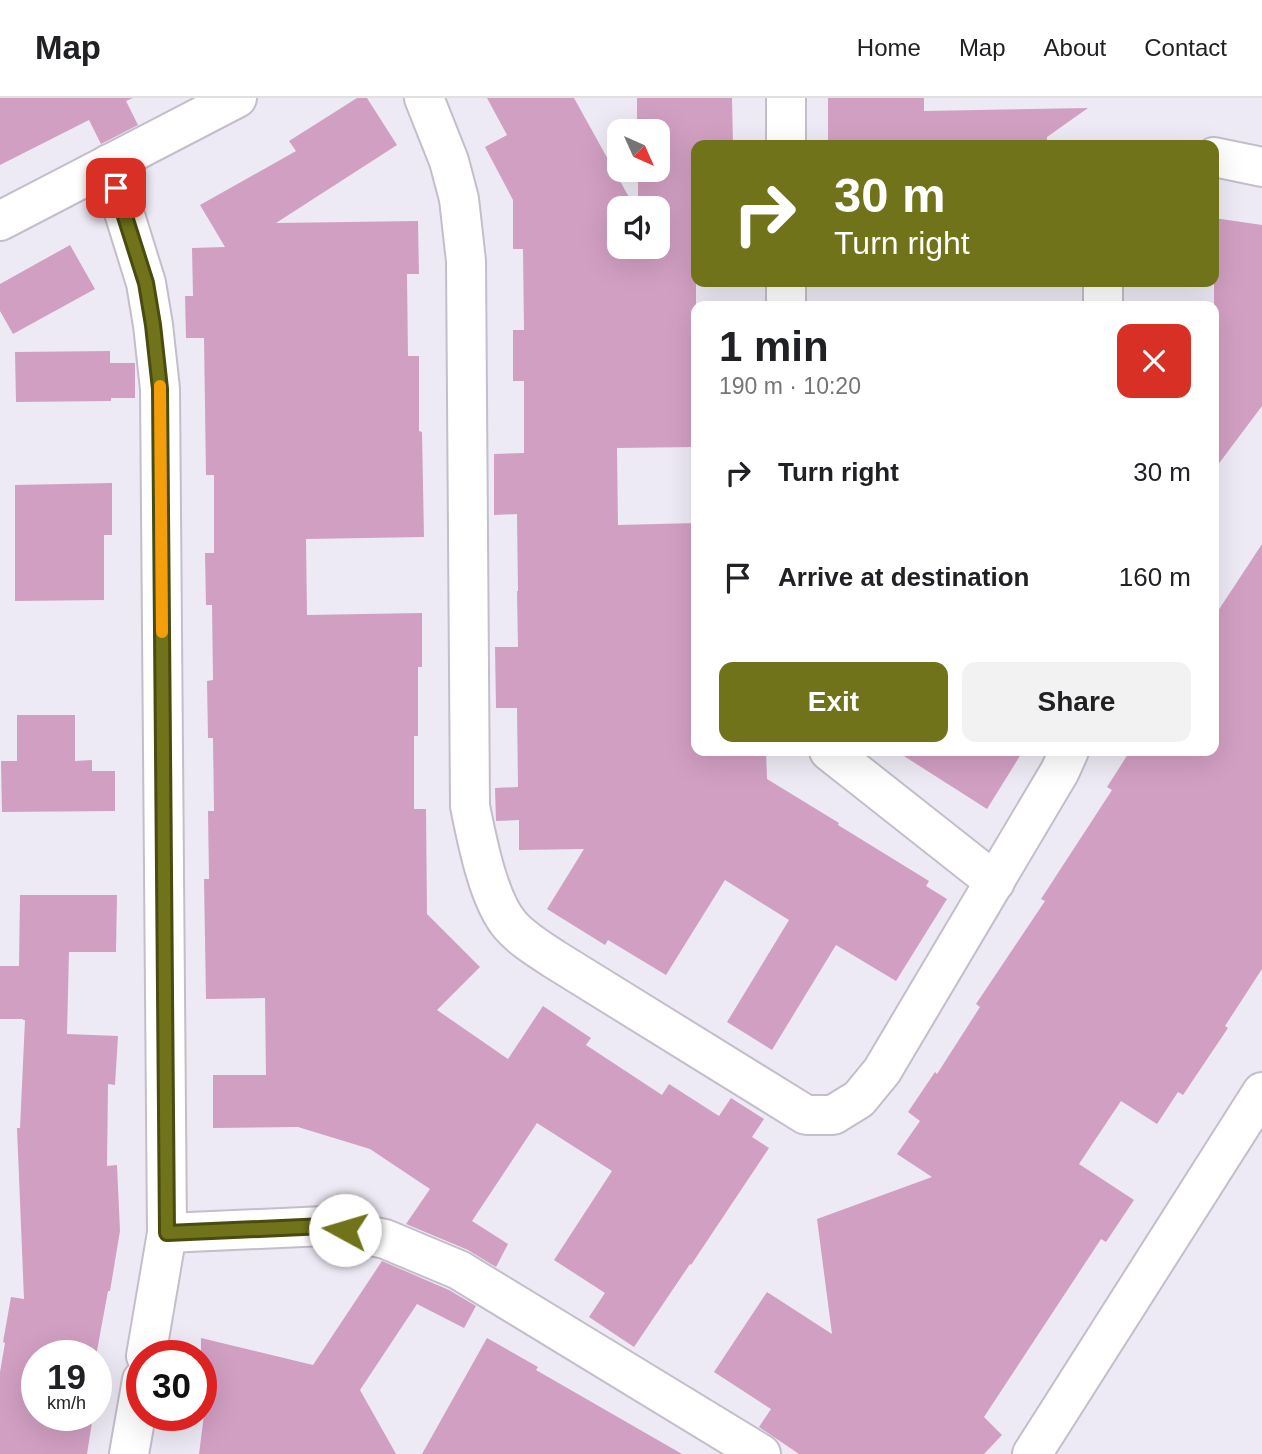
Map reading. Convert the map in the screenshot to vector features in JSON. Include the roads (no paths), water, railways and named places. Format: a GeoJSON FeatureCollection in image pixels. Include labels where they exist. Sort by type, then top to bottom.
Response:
{"type":"FeatureCollection","features":[{"type":"Feature","properties":{"kind":"street"},"geometry":{"type":"LineString","coordinates":[[0,221],[237,98]]}},
{"type":"Feature","properties":{"kind":"street"},"geometry":{"type":"LineString","coordinates":[[424,98],[449,161],[459,199],[466,261],[470,806],[493,896],[509,924],[554,959],[806,1115],[833,1115],[859,1099],[882,1072],[1067,756]]}},
{"type":"Feature","properties":{"kind":"street"},"geometry":{"type":"LineString","coordinates":[[786,98],[786,140]]}},
{"type":"Feature","properties":{"kind":"street"},"geometry":{"type":"LineString","coordinates":[[1219,158],[1262,167]]}},
{"type":"Feature","properties":{"kind":"street"},"geometry":{"type":"LineString","coordinates":[[109,164],[146,283],[160,389],[167,1233],[149,1340]]}},
{"type":"Feature","properties":{"kind":"street"},"geometry":{"type":"LineString","coordinates":[[835,756],[995,882]]}},
{"type":"Feature","properties":{"kind":"street"},"geometry":{"type":"LineString","coordinates":[[1032,1454],[1262,1092]]}},
{"type":"Feature","properties":{"kind":"street"},"geometry":{"type":"LineString","coordinates":[[167,1233],[325,1226],[386,1239],[458,1270],[761,1454]]}},
{"type":"Feature","properties":{"kind":"street"},"geometry":{"type":"LineString","coordinates":[[129,1454],[133,1431]]}}]}
